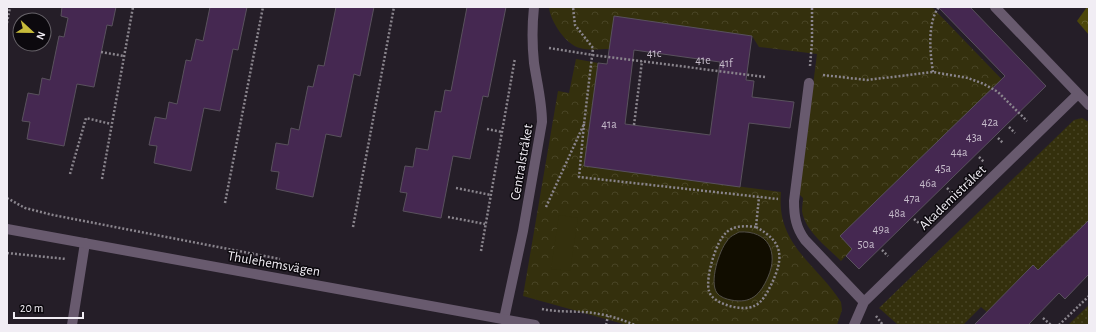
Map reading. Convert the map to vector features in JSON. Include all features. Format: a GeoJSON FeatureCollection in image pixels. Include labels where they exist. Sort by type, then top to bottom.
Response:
{"type":"FeatureCollection","features":[{"type":"Feature","properties":{"kind":"street","name":"Centralstråket"},"geometry":{"type":"LineString","coordinates":[[504,319],[523,232],[542,122],[541,103],[534,63],[532,26],[534,7]]}},
{"type":"Feature","properties":{"kind":"street"},"geometry":{"type":"LineString","coordinates":[[995,7],[1089,105]]}},
{"type":"Feature","properties":{"kind":"street"},"geometry":{"type":"LineString","coordinates":[[809,83],[794,201],[794,213],[800,233],[813,250],[864,302]]}},
{"type":"Feature","properties":{"kind":"street","name":"Akademistråket"},"geometry":{"type":"LineString","coordinates":[[854,325],[864,302],[1078,94]]}},
{"type":"Feature","properties":{"kind":"street","name":"Thulehemsvägen"},"geometry":{"type":"LineString","coordinates":[[7,229],[535,325]]}},
{"type":"Feature","properties":{"kind":"street"},"geometry":{"type":"LineString","coordinates":[[72,325],[85,243]]}},
{"type":"Feature","properties":{"kind":"path"},"geometry":{"type":"LineString","coordinates":[[7,23],[10,7]]}},
{"type":"Feature","properties":{"kind":"path"},"geometry":{"type":"LineString","coordinates":[[102,179],[133,7]]}},
{"type":"Feature","properties":{"kind":"path"},"geometry":{"type":"LineString","coordinates":[[225,203],[263,7]]}},
{"type":"Feature","properties":{"kind":"path"},"geometry":{"type":"LineString","coordinates":[[353,227],[394,7]]}},
{"type":"Feature","properties":{"kind":"path"},"geometry":{"type":"LineString","coordinates":[[573,7],[574,22],[593,48],[579,177],[794,201]]}},
{"type":"Feature","properties":{"kind":"path"},"geometry":{"type":"LineString","coordinates":[[810,68],[812,7]]}},
{"type":"Feature","properties":{"kind":"path"},"geometry":{"type":"LineString","coordinates":[[933,72],[931,32],[934,14],[939,7]]}},
{"type":"Feature","properties":{"kind":"path"},"geometry":{"type":"LineString","coordinates":[[564,50],[592,55],[764,77]]}},
{"type":"Feature","properties":{"kind":"path"},"geometry":{"type":"LineString","coordinates":[[101,52],[124,56]]}},
{"type":"Feature","properties":{"kind":"path"},"geometry":{"type":"LineString","coordinates":[[481,251],[516,58]]}},
{"type":"Feature","properties":{"kind":"path"},"geometry":{"type":"LineString","coordinates":[[634,125],[642,61]]}},
{"type":"Feature","properties":{"kind":"path"},"geometry":{"type":"LineString","coordinates":[[818,75],[867,80],[933,72],[968,78],[984,84],[998,92],[1039,133]]}},
{"type":"Feature","properties":{"kind":"path"},"geometry":{"type":"LineString","coordinates":[[70,174],[86,118],[111,124]]}},
{"type":"Feature","properties":{"kind":"path"},"geometry":{"type":"LineString","coordinates":[[544,211],[584,124]]}},
{"type":"Feature","properties":{"kind":"path"},"geometry":{"type":"LineString","coordinates":[[487,129],[502,132]]}},
{"type":"Feature","properties":{"kind":"path"},"geometry":{"type":"LineString","coordinates":[[456,188],[491,195]]}},
{"type":"Feature","properties":{"kind":"path"},"geometry":{"type":"LineString","coordinates":[[756,227],[759,197]]}},
{"type":"Feature","properties":{"kind":"path"},"geometry":{"type":"LineString","coordinates":[[7,198],[25,208],[53,215],[283,260]]}},
{"type":"Feature","properties":{"kind":"path"},"geometry":{"type":"LineString","coordinates":[[448,217],[486,224]]}},
{"type":"Feature","properties":{"kind":"path"},"geometry":{"type":"LineString","coordinates":[[743,226],[756,227],[767,233],[778,247],[779,259],[777,270],[767,292],[761,301],[755,306],[747,309],[733,307],[719,302],[709,293],[708,279],[717,248],[727,232],[743,226]]}},
{"type":"Feature","properties":{"kind":"path"},"geometry":{"type":"LineString","coordinates":[[1059,325],[1089,296]]}},
{"type":"Feature","properties":{"kind":"path"},"geometry":{"type":"LineString","coordinates":[[538,308],[553,311],[598,313],[622,319],[635,325]]}},
{"type":"Feature","properties":{"kind":"path"},"geometry":{"type":"LineString","coordinates":[[606,325],[608,316]]}},
{"type":"Feature","properties":{"kind":"path"},"geometry":{"type":"LineString","coordinates":[[1044,318],[1051,325]]}},
{"type":"Feature","properties":{"kind":"green space"},"geometry":{"type":"Polygon","coordinates":[[[549,7],[932,7],[1014,92],[984,96],[840,236],[852,249],[841,261],[817,238],[807,225],[802,211],[803,198],[799,194],[817,54],[759,47],[752,36],[614,16],[609,49],[583,49],[575,46],[564,37],[552,19],[549,7]]]}},
{"type":"Feature","properties":{"kind":"green space"},"geometry":{"type":"Polygon","coordinates":[[[1087,7],[1089,7],[1089,35],[1077,21],[1087,7]]]}},
{"type":"Feature","properties":{"kind":"green space"},"geometry":{"type":"Polygon","coordinates":[[[576,59],[598,63],[584,166],[781,192],[781,210],[785,226],[791,240],[841,302],[842,310],[837,325],[627,325],[523,296],[558,91],[569,93],[576,59]]]}},
{"type":"Feature","properties":{"kind":"green space"},"geometry":{"type":"Polygon","coordinates":[[[1082,118],[1089,122],[1089,220],[1038,270],[1033,265],[987,312],[981,307],[963,325],[897,325],[879,308],[1074,120],[1082,118]]]}},
{"type":"Feature","properties":{"kind":"green space"},"geometry":{"type":"Polygon","coordinates":[[[559,215],[578,218],[570,271],[551,269],[559,215]]]}},
{"type":"Feature","properties":{"kind":"green space"},"geometry":{"type":"Polygon","coordinates":[[[1089,305],[1089,325],[1068,325],[1089,305]]]}},
{"type":"Feature","properties":{"kind":"shaded area"},"geometry":{"type":"Polygon","coordinates":[[[739,232],[749,232],[764,239],[771,251],[772,259],[768,277],[762,289],[754,297],[744,301],[723,298],[717,293],[714,282],[718,259],[724,246],[729,238],[739,232]]]}},
{"type":"Feature","properties":{"kind":"building"},"geometry":{"type":"Polygon","coordinates":[[[62,7],[116,7],[112,26],[107,25],[94,87],[77,84],[64,146],[27,139],[30,122],[22,121],[28,93],[39,95],[42,78],[50,80],[59,36],[64,37],[68,18],[61,16],[62,7]]]}},
{"type":"Feature","properties":{"kind":"building"},"geometry":{"type":"Polygon","coordinates":[[[210,7],[247,7],[238,50],[233,49],[220,111],[204,108],[191,171],[154,163],[157,146],[149,145],[155,117],[166,119],[169,102],[177,104],[186,60],[191,61],[196,39],[203,41],[210,7]]]}},
{"type":"Feature","properties":{"kind":"building"},"geometry":{"type":"Polygon","coordinates":[[[336,7],[374,7],[360,76],[354,74],[341,137],[326,134],[313,197],[276,189],[279,172],[271,171],[276,143],[288,145],[291,128],[299,130],[308,86],[313,87],[318,65],[324,66],[336,7]]]}},
{"type":"Feature","properties":{"kind":"building"},"geometry":{"type":"Polygon","coordinates":[[[467,7],[506,7],[488,97],[483,96],[470,159],[453,156],[441,218],[403,211],[407,193],[400,192],[405,166],[413,167],[416,148],[428,150],[435,111],[441,112],[445,90],[451,91],[467,7]]]}},
{"type":"Feature","properties":{"kind":"building"},"geometry":{"type":"Polygon","coordinates":[[[938,7],[970,7],[1046,86],[859,269],[846,256],[852,249],[840,236],[1005,76],[938,7]]]}},
{"type":"Feature","properties":{"kind":"building"},"geometry":{"type":"Polygon","coordinates":[[[614,16],[752,36],[746,80],[754,81],[752,97],[794,102],[790,128],[749,123],[740,187],[584,166],[598,63],[607,64],[614,16]],[[634,50],[625,124],[710,135],[720,62],[634,50]]]}},
{"type":"Feature","properties":{"kind":"building"},"geometry":{"type":"Polygon","coordinates":[[[1089,220],[1089,274],[1065,299],[1059,293],[1028,325],[974,325],[1033,265],[1038,270],[1089,220]]]}}]}
